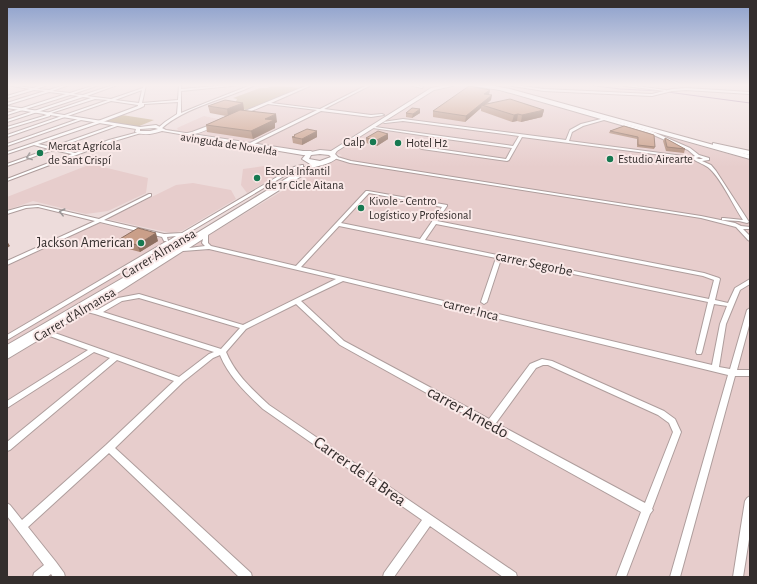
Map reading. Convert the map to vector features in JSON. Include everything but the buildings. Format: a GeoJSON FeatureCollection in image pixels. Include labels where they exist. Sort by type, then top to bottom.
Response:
{"type":"FeatureCollection","features":[{"type":"Feature","properties":{"kind":"highway"},"geometry":{"type":"LineString","coordinates":[[716,145],[750,155]]}},
{"type":"Feature","properties":{"kind":"main road"},"geometry":{"type":"LineString","coordinates":[[37,112],[118,125],[140,131]]}},
{"type":"Feature","properties":{"kind":"main road"},"geometry":{"type":"LineString","coordinates":[[308,161],[390,112]]}},
{"type":"Feature","properties":{"kind":"main road"},"geometry":{"type":"LineString","coordinates":[[332,158],[335,150],[397,112]]}},
{"type":"Feature","properties":{"kind":"main road"},"geometry":{"type":"LineString","coordinates":[[591,112],[750,155]]}},
{"type":"Feature","properties":{"kind":"main road"},"geometry":{"type":"LineString","coordinates":[[596,112],[716,145]]}},
{"type":"Feature","properties":{"kind":"main road"},"geometry":{"type":"LineString","coordinates":[[152,129],[160,129]]}},
{"type":"Feature","properties":{"kind":"main road","name":"avinguda de Novelda"},"geometry":{"type":"LineString","coordinates":[[140,131],[152,129],[161,133],[308,161]]}},
{"type":"Feature","properties":{"kind":"main road","name":"avinguda de Novelda"},"geometry":{"type":"LineString","coordinates":[[160,129],[249,145],[308,161]]}},
{"type":"Feature","properties":{"kind":"main road"},"geometry":{"type":"LineString","coordinates":[[324,152],[332,158]]}},
{"type":"Feature","properties":{"kind":"main road"},"geometry":{"type":"LineString","coordinates":[[308,161],[332,158]]}},
{"type":"Feature","properties":{"kind":"main road","name":"Carrer d'Almansa"},"geometry":{"type":"LineString","coordinates":[[7,350],[131,277],[233,212],[308,161]]}},
{"type":"Feature","properties":{"kind":"main road","name":"Carrer Almansa"},"geometry":{"type":"LineString","coordinates":[[7,344],[233,212]]}},
{"type":"Feature","properties":{"kind":"street"},"geometry":{"type":"LineString","coordinates":[[7,121],[34,112]]}},
{"type":"Feature","properties":{"kind":"street"},"geometry":{"type":"LineString","coordinates":[[7,128],[53,112]]}},
{"type":"Feature","properties":{"kind":"street"},"geometry":{"type":"LineString","coordinates":[[7,137],[75,112]]}},
{"type":"Feature","properties":{"kind":"street"},"geometry":{"type":"LineString","coordinates":[[7,153],[99,122],[122,112]]}},
{"type":"Feature","properties":{"kind":"street"},"geometry":{"type":"LineString","coordinates":[[152,129],[179,114],[179,112]]}},
{"type":"Feature","properties":{"kind":"street"},"geometry":{"type":"LineString","coordinates":[[160,129],[169,121],[188,112]]}},
{"type":"Feature","properties":{"kind":"street"},"geometry":{"type":"LineString","coordinates":[[240,114],[244,112]]}},
{"type":"Feature","properties":{"kind":"street"},"geometry":{"type":"LineString","coordinates":[[249,145],[315,112]]}},
{"type":"Feature","properties":{"kind":"street"},"geometry":{"type":"LineString","coordinates":[[339,112],[371,116],[382,115]]}},
{"type":"Feature","properties":{"kind":"street"},"geometry":{"type":"LineString","coordinates":[[581,112],[667,138],[689,149],[695,157],[707,162]]}},
{"type":"Feature","properties":{"kind":"street"},"geometry":{"type":"LineString","coordinates":[[371,116],[374,120]]}},
{"type":"Feature","properties":{"kind":"street"},"geometry":{"type":"LineString","coordinates":[[395,116],[397,119],[403,120],[521,136],[683,156],[706,157],[708,159],[707,162],[749,225],[750,235]]}},
{"type":"Feature","properties":{"kind":"street"},"geometry":{"type":"LineString","coordinates":[[7,144],[82,119]]}},
{"type":"Feature","properties":{"kind":"street"},"geometry":{"type":"LineString","coordinates":[[567,141],[571,131],[582,125],[603,119]]}},
{"type":"Feature","properties":{"kind":"street"},"geometry":{"type":"LineString","coordinates":[[385,122],[403,120]]}},
{"type":"Feature","properties":{"kind":"street"},"geometry":{"type":"LineString","coordinates":[[185,134],[193,133],[219,123]]}},
{"type":"Feature","properties":{"kind":"street"},"geometry":{"type":"LineString","coordinates":[[7,165],[118,125]]}},
{"type":"Feature","properties":{"kind":"street"},"geometry":{"type":"LineString","coordinates":[[375,128],[514,147]]}},
{"type":"Feature","properties":{"kind":"street"},"geometry":{"type":"LineString","coordinates":[[7,180],[140,131]]}},
{"type":"Feature","properties":{"kind":"street"},"geometry":{"type":"LineString","coordinates":[[445,138],[425,143],[422,148],[508,160],[521,136]]}},
{"type":"Feature","properties":{"kind":"street"},"geometry":{"type":"LineString","coordinates":[[7,137],[76,154]]}},
{"type":"Feature","properties":{"kind":"street"},"geometry":{"type":"LineString","coordinates":[[332,158],[749,225]]}},
{"type":"Feature","properties":{"kind":"street"},"geometry":{"type":"LineString","coordinates":[[332,158],[350,162]]}},
{"type":"Feature","properties":{"kind":"street","name":"Carrer d'Almansa"},"geometry":{"type":"LineString","coordinates":[[7,356],[179,252],[307,171],[308,161]]}},
{"type":"Feature","properties":{"kind":"street","name":"Carrer d'Almansa"},"geometry":{"type":"LineString","coordinates":[[7,338],[166,246],[308,161]]}},
{"type":"Feature","properties":{"kind":"street"},"geometry":{"type":"LineString","coordinates":[[297,268],[368,192],[445,206],[422,241]]}},
{"type":"Feature","properties":{"kind":"street"},"geometry":{"type":"LineString","coordinates":[[7,263],[99,221],[149,194]]}},
{"type":"Feature","properties":{"kind":"street"},"geometry":{"type":"LineString","coordinates":[[7,213],[26,207],[38,206],[164,236],[188,232]]}},
{"type":"Feature","properties":{"kind":"street"},"geometry":{"type":"LineString","coordinates":[[735,206],[735,223],[750,239]]}},
{"type":"Feature","properties":{"kind":"street","name":"Carrer d'Almansa"},"geometry":{"type":"LineString","coordinates":[[219,213],[244,211]]}},
{"type":"Feature","properties":{"kind":"street"},"geometry":{"type":"LineString","coordinates":[[434,222],[717,279],[699,352]]}},
{"type":"Feature","properties":{"kind":"street","name":"carrer Segorbe"},"geometry":{"type":"LineString","coordinates":[[338,224],[730,305]]}},
{"type":"Feature","properties":{"kind":"street"},"geometry":{"type":"LineString","coordinates":[[206,235],[205,244],[209,247]]}},
{"type":"Feature","properties":{"kind":"street"},"geometry":{"type":"LineString","coordinates":[[164,236],[166,246]]}},
{"type":"Feature","properties":{"kind":"street"},"geometry":{"type":"LineString","coordinates":[[179,252],[200,247],[209,247]]}},
{"type":"Feature","properties":{"kind":"street","name":"carrer Inca"},"geometry":{"type":"LineString","coordinates":[[209,247],[715,369],[733,373],[750,373]]}},
{"type":"Feature","properties":{"kind":"street"},"geometry":{"type":"LineString","coordinates":[[484,302],[499,257]]}},
{"type":"Feature","properties":{"kind":"street"},"geometry":{"type":"LineString","coordinates":[[22,526],[109,448],[180,380],[211,356],[222,352],[244,327],[343,279]]}},
{"type":"Feature","properties":{"kind":"street"},"geometry":{"type":"LineString","coordinates":[[715,369],[723,324],[736,289],[750,281]]}},
{"type":"Feature","properties":{"kind":"street","name":"Carrer d'Almansa"},"geometry":{"type":"LineString","coordinates":[[97,313],[120,299],[139,296],[244,327]]}},
{"type":"Feature","properties":{"kind":"street","name":"carrer Arnedo"},"geometry":{"type":"LineString","coordinates":[[297,301],[342,343],[648,510]]}},
{"type":"Feature","properties":{"kind":"street"},"geometry":{"type":"LineString","coordinates":[[86,309],[222,352]]}},
{"type":"Feature","properties":{"kind":"street"},"geometry":{"type":"LineString","coordinates":[[675,577],[750,310]]}},
{"type":"Feature","properties":{"kind":"street"},"geometry":{"type":"LineString","coordinates":[[47,333],[180,380]]}},
{"type":"Feature","properties":{"kind":"street"},"geometry":{"type":"LineString","coordinates":[[7,405],[93,350]]}},
{"type":"Feature","properties":{"kind":"street","name":"Carrer de la Brea"},"geometry":{"type":"LineString","coordinates":[[222,352],[225,362],[256,398],[266,407],[512,577]]}},
{"type":"Feature","properties":{"kind":"street"},"geometry":{"type":"LineString","coordinates":[[7,447],[115,358]]}},
{"type":"Feature","properties":{"kind":"street"},"geometry":{"type":"LineString","coordinates":[[490,424],[533,366],[542,362],[549,363],[661,413],[672,421],[678,432],[621,577]]}},
{"type":"Feature","properties":{"kind":"street"},"geometry":{"type":"LineString","coordinates":[[109,448],[247,577]]}},
{"type":"Feature","properties":{"kind":"street"},"geometry":{"type":"LineString","coordinates":[[738,577],[750,501]]}},
{"type":"Feature","properties":{"kind":"street"},"geometry":{"type":"LineString","coordinates":[[7,508],[60,577]]}},
{"type":"Feature","properties":{"kind":"street"},"geometry":{"type":"LineString","coordinates":[[388,577],[429,519]]}},
{"type":"Feature","properties":{"kind":"street"},"geometry":{"type":"LineString","coordinates":[[38,577],[52,566]]}},
{"type":"Feature","properties":{"kind":"shaded area"},"geometry":{"type":"Polygon","coordinates":[[[242,112],[578,112],[750,160],[750,577],[7,577],[7,265],[99,223],[191,246],[342,155],[321,150],[303,152],[161,131],[165,129],[178,130],[177,128],[204,116],[223,120],[242,112]]]}},
{"type":"Feature","properties":{"kind":"shaded area"},"geometry":{"type":"Polygon","coordinates":[[[122,115],[154,120],[137,127],[106,121],[122,115]]]}},
{"type":"Feature","properties":{"kind":"shaded area"},"geometry":{"type":"Polygon","coordinates":[[[91,164],[148,178],[146,193],[108,211],[86,214],[33,201],[7,210],[7,197],[91,164]]]}},
{"type":"Feature","properties":{"kind":"shaded area","name":"Escola Infantil de 1r Cicle Aitana"},"geometry":{"type":"Polygon","coordinates":[[[264,166],[285,171],[247,193],[241,185],[243,169],[264,166]]]}},
{"type":"Feature","properties":{"kind":"shaded area"},"geometry":{"type":"Polygon","coordinates":[[[193,183],[231,190],[236,199],[182,231],[171,233],[107,219],[176,185],[193,183]]]}},
{"type":"Feature","properties":{"kind":"place","name":"Galp"},"geometry":{"type":"Point","coordinates":[373,142]}},
{"type":"Feature","properties":{"kind":"place","name":"Hotel H2"},"geometry":{"type":"Point","coordinates":[398,143]}},
{"type":"Feature","properties":{"kind":"place","name":"Mercat Agrícola de Sant Crispí"},"geometry":{"type":"Point","coordinates":[40,153]}},
{"type":"Feature","properties":{"kind":"place","name":"Estudio Airearte"},"geometry":{"type":"Point","coordinates":[610,159]}},
{"type":"Feature","properties":{"kind":"place","name":"Escola Infantil de 1r Cicle Aitana"},"geometry":{"type":"Point","coordinates":[257,178]}},
{"type":"Feature","properties":{"kind":"place","name":"Kivole - Centro Logístico y Profesional"},"geometry":{"type":"Point","coordinates":[361,208]}},
{"type":"Feature","properties":{"kind":"place","name":"Jackson American"},"geometry":{"type":"Point","coordinates":[141,243]}}]}
